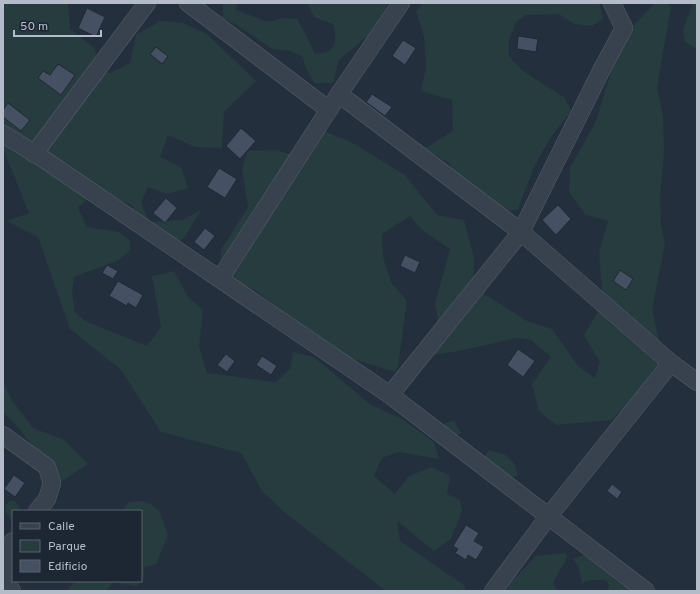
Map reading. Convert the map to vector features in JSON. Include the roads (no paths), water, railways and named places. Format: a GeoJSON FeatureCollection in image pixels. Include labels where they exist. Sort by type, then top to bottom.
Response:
{"type":"FeatureCollection","features":[{"type":"Feature","properties":{"kind":"street"},"geometry":{"type":"LineString","coordinates":[[34,154],[147,3]]}},
{"type":"Feature","properties":{"kind":"street"},"geometry":{"type":"LineString","coordinates":[[188,3],[329,110]]}},
{"type":"Feature","properties":{"kind":"street"},"geometry":{"type":"LineString","coordinates":[[220,279],[339,94],[401,3]]}},
{"type":"Feature","properties":{"kind":"street"},"geometry":{"type":"LineString","coordinates":[[390,395],[521,232],[624,28],[612,3]]}},
{"type":"Feature","properties":{"kind":"street"},"geometry":{"type":"LineString","coordinates":[[339,94],[521,232],[671,363],[697,382]]}},
{"type":"Feature","properties":{"kind":"street"},"geometry":{"type":"LineString","coordinates":[[3,134],[42,158],[390,395],[646,591]]}},
{"type":"Feature","properties":{"kind":"street"},"geometry":{"type":"LineString","coordinates":[[493,591],[548,517],[671,363]]}},
{"type":"Feature","properties":{"kind":"street"},"geometry":{"type":"LineString","coordinates":[[3,435],[47,467],[52,484],[47,499],[38,510]]}},
{"type":"Feature","properties":{"kind":"street"},"geometry":{"type":"LineString","coordinates":[[12,542],[4,561],[4,579],[12,591]]}}]}
